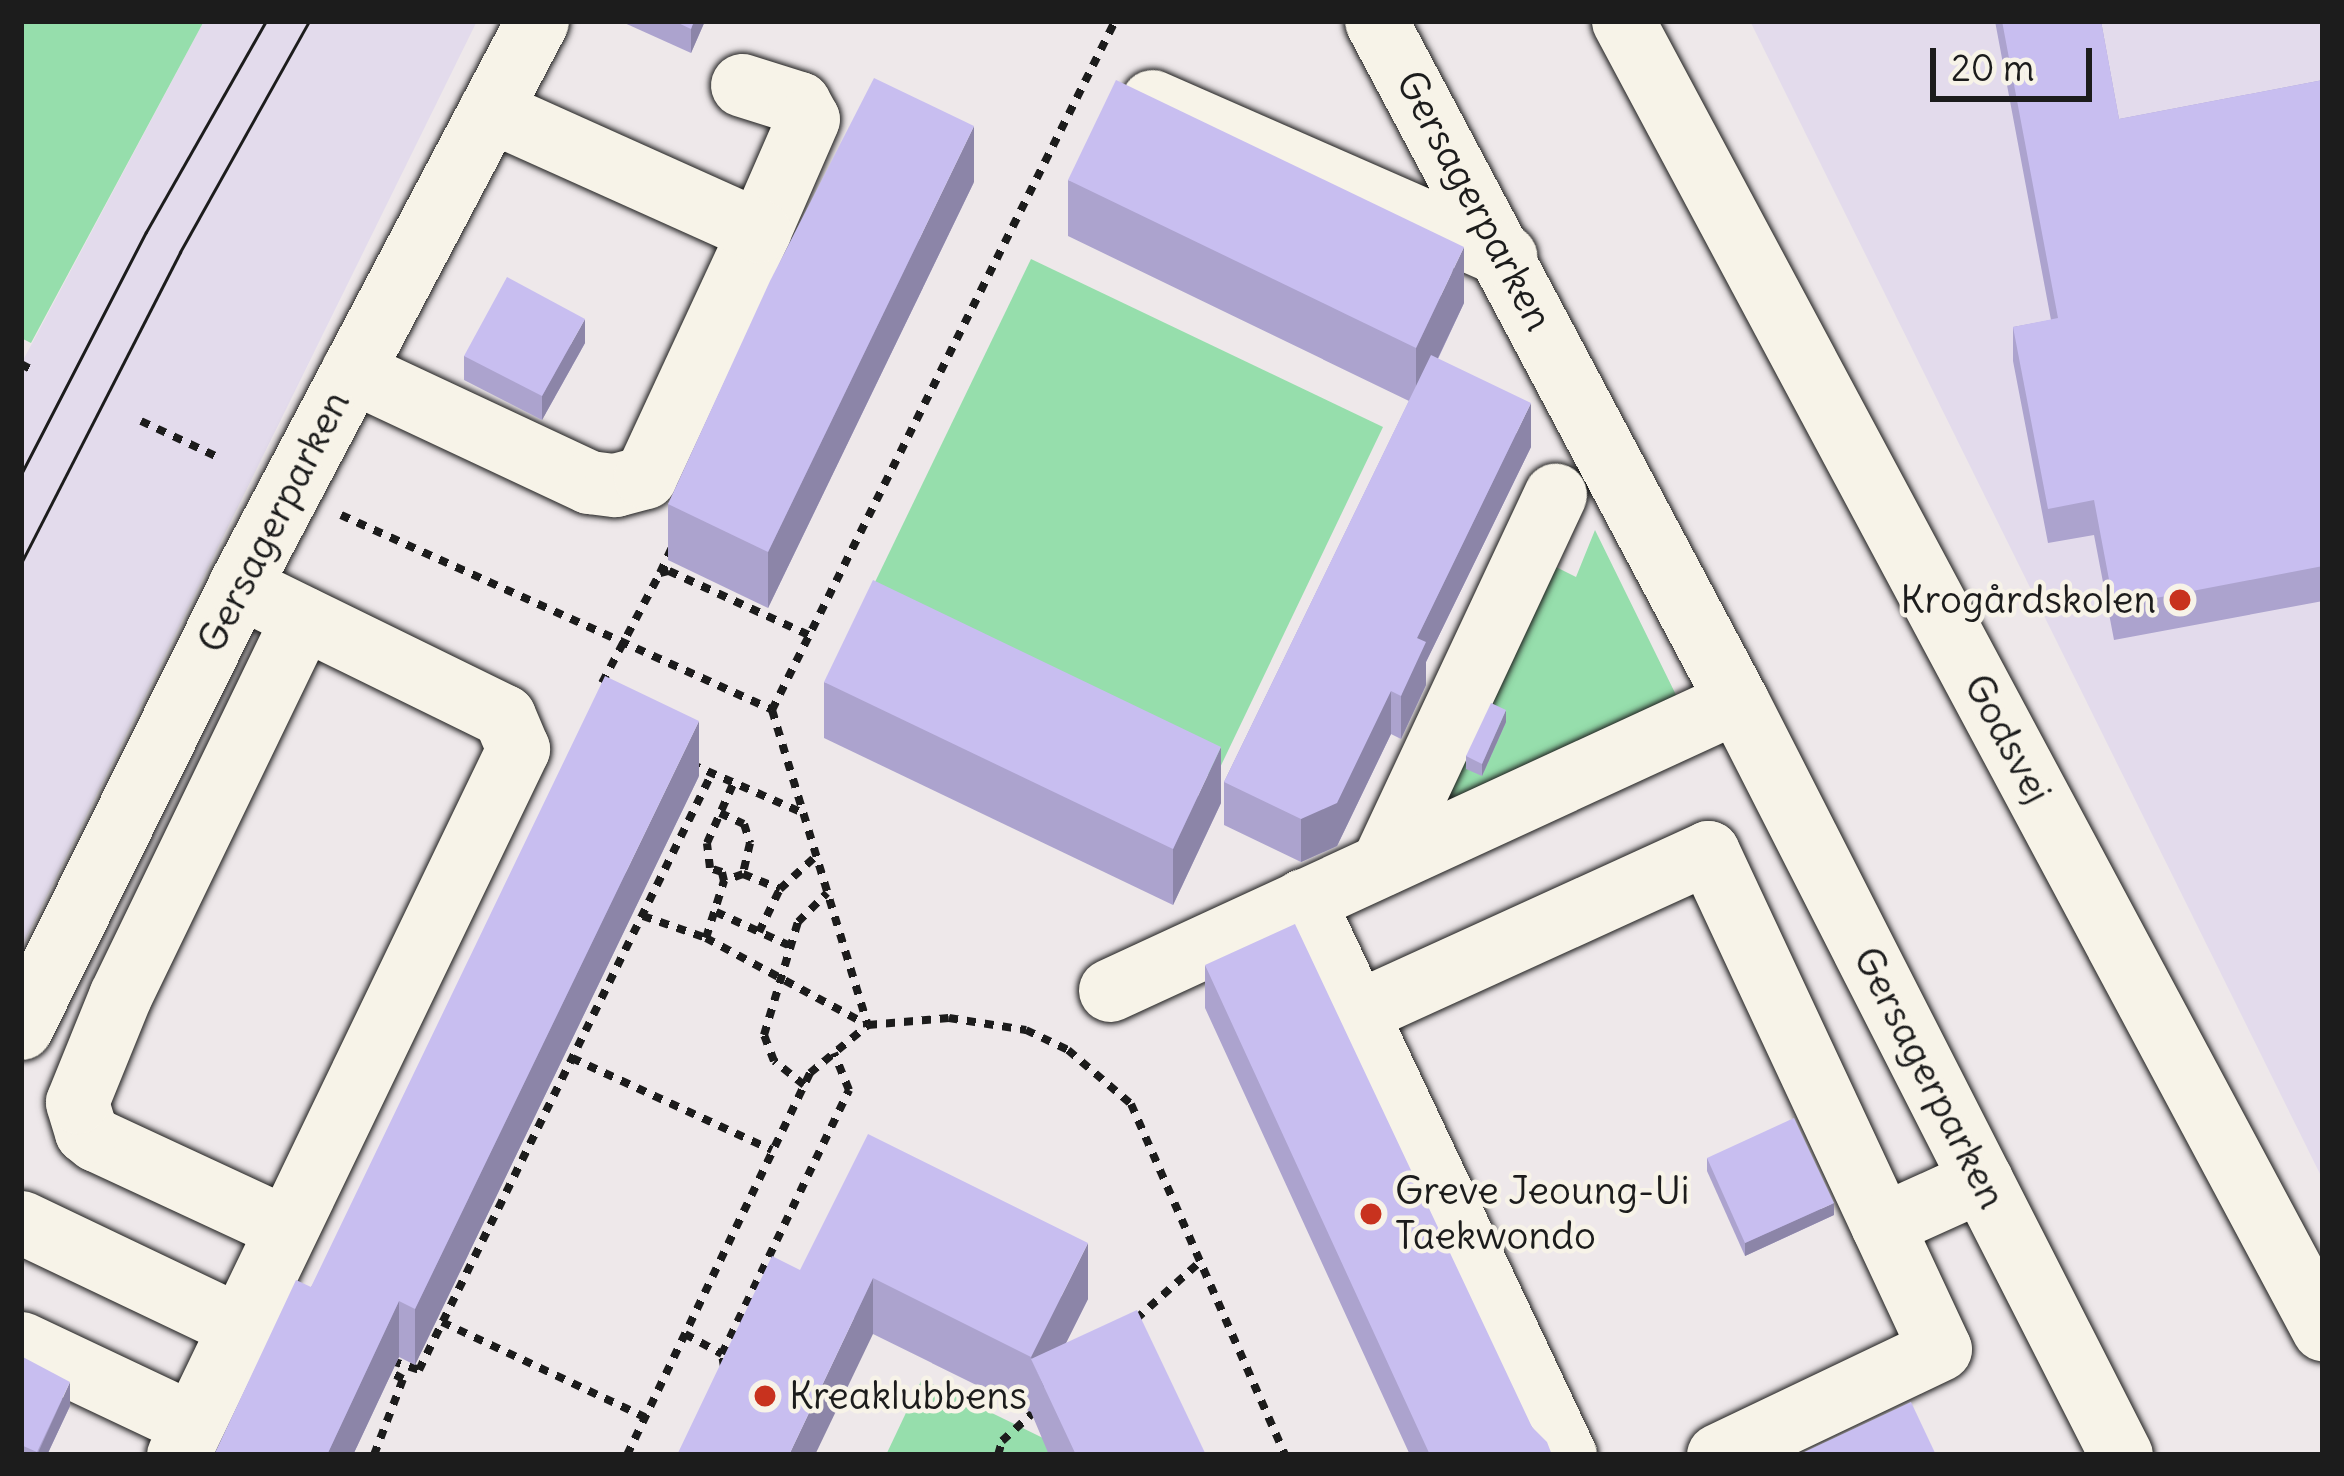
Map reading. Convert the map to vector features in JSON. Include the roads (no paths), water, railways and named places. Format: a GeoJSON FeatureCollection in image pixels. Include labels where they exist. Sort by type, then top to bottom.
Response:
{"type":"FeatureCollection","features":[{"type":"Feature","properties":{"kind":"street","name":"Gersagerparken"},"geometry":{"type":"LineString","coordinates":[[21,1028],[238,586],[537,21]]}},
{"type":"Feature","properties":{"kind":"street","name":"Gersagerparken"},"geometry":{"type":"LineString","coordinates":[[1376,21],[1505,256],[1737,701],[2121,1455]]}},
{"type":"Feature","properties":{"kind":"street","name":"Godsvej"},"geometry":{"type":"LineString","coordinates":[[1623,21],[2323,1329]]}},
{"type":"Feature","properties":{"kind":"street"},"geometry":{"type":"LineString","coordinates":[[352,371],[589,482],[615,485],[645,477],[808,119],[800,103],[742,85]]}},
{"type":"Feature","properties":{"kind":"street"},"geometry":{"type":"LineString","coordinates":[[1151,100],[1505,256]]}},
{"type":"Feature","properties":{"kind":"street"},"geometry":{"type":"LineString","coordinates":[[490,110],[759,231]]}},
{"type":"Feature","properties":{"kind":"street"},"geometry":{"type":"LineString","coordinates":[[1382,864],[1555,494]]}},
{"type":"Feature","properties":{"kind":"street"},"geometry":{"type":"LineString","coordinates":[[21,1343],[185,1440],[518,749],[504,716],[238,586]]}},
{"type":"Feature","properties":{"kind":"street"},"geometry":{"type":"LineString","coordinates":[[286,1228],[96,1140],[86,1132],[77,1102],[112,1013],[303,618]]}},
{"type":"Feature","properties":{"kind":"street"},"geometry":{"type":"LineString","coordinates":[[1110,990],[1737,701]]}},
{"type":"Feature","properties":{"kind":"street"},"geometry":{"type":"LineString","coordinates":[[1355,1013],[1708,853],[1940,1349],[1718,1455]]}},
{"type":"Feature","properties":{"kind":"street"},"geometry":{"type":"LineString","coordinates":[[1303,900],[1564,1455]]}},
{"type":"Feature","properties":{"kind":"street"},"geometry":{"type":"LineString","coordinates":[[1882,1225],[1981,1180]]}},
{"type":"Feature","properties":{"kind":"street"},"geometry":{"type":"LineString","coordinates":[[21,1222],[239,1326]]}},
{"type":"Feature","properties":{"kind":"tram line"},"geometry":{"type":"LineString","coordinates":[[21,474],[146,232],[266,21]]}},
{"type":"Feature","properties":{"kind":"tram line"},"geometry":{"type":"LineString","coordinates":[[21,563],[180,252],[309,21]]}},
{"type":"Feature","properties":{"kind":"place","name":"Krogårdskolen"},"geometry":{"type":"Point","coordinates":[2180,600]}},
{"type":"Feature","properties":{"kind":"place","name":"Greve Jeoung-Ui Taekwondo"},"geometry":{"type":"Point","coordinates":[1371,1214]}},
{"type":"Feature","properties":{"kind":"place","name":"Kreaklubbens"},"geometry":{"type":"Point","coordinates":[765,1396]}}]}
